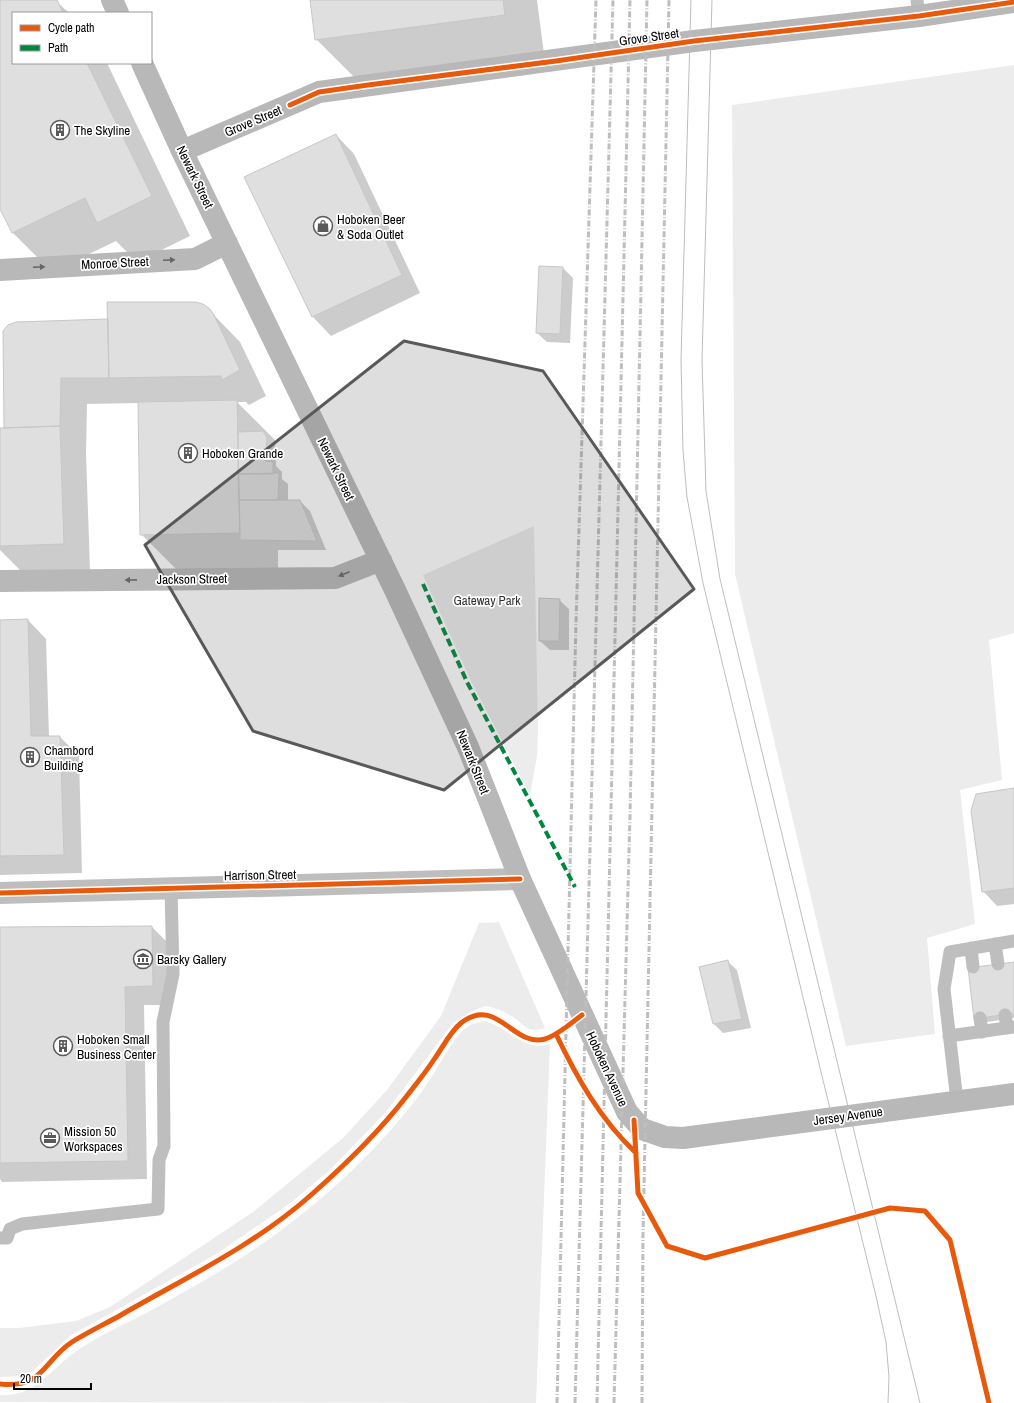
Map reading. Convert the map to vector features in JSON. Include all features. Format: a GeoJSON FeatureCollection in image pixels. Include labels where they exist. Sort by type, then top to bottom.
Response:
{"type":"FeatureCollection","features":[{"type":"Feature","properties":{"kind":"main road"},"geometry":{"type":"LineString","coordinates":[[112,0],[118,12]]}},
{"type":"Feature","properties":{"kind":"main road","name":"Grove Street"},"geometry":{"type":"LineString","coordinates":[[182,151],[319,92],[694,41],[918,8],[1014,2]]}},
{"type":"Feature","properties":{"kind":"main road","name":"Newark Street"},"geometry":{"type":"LineString","coordinates":[[142,64],[182,151],[381,560],[468,747],[520,879]]}},
{"type":"Feature","properties":{"kind":"main road","name":"Monroe Street"},"geometry":{"type":"LineString","coordinates":[[0,270],[195,259],[227,243]]}},
{"type":"Feature","properties":{"kind":"main road","name":"Jackson Street"},"geometry":{"type":"LineString","coordinates":[[0,581],[335,578],[381,560]]}},
{"type":"Feature","properties":{"kind":"main road","name":"Hoboken Avenue"},"geometry":{"type":"LineString","coordinates":[[520,879],[627,1112],[642,1129],[665,1137],[683,1138]]}},
{"type":"Feature","properties":{"kind":"main road","name":"Jersey Avenue"},"geometry":{"type":"LineString","coordinates":[[683,1138],[1014,1094]]}},
{"type":"Feature","properties":{"kind":"street","name":"Harrison Street"},"geometry":{"type":"LineString","coordinates":[[0,893],[520,879]]}},
{"type":"Feature","properties":{"kind":"lane"},"geometry":{"type":"LineString","coordinates":[[0,1238],[7,1238],[10,1229],[22,1224],[158,1209],[159,1160],[164,1146],[163,1022],[173,974],[171,888]]}},
{"type":"Feature","properties":{"kind":"lane"},"geometry":{"type":"LineString","coordinates":[[957,1101],[944,989],[950,952],[1014,941]]}},
{"type":"Feature","properties":{"kind":"lane"},"geometry":{"type":"LineString","coordinates":[[995,944],[998,964]]}},
{"type":"Feature","properties":{"kind":"lane"},"geometry":{"type":"LineString","coordinates":[[971,948],[973,967]]}},
{"type":"Feature","properties":{"kind":"lane"},"geometry":{"type":"LineString","coordinates":[[980,1018],[982,1032]]}},
{"type":"Feature","properties":{"kind":"lane"},"geometry":{"type":"LineString","coordinates":[[949,1036],[982,1032],[1009,1023]]}},
{"type":"Feature","properties":{"kind":"highlighted area"},"geometry":{"type":"Polygon","coordinates":[[[404,341],[543,371],[694,589],[444,790],[253,731],[145,545],[404,341]]]}},
{"type":"Feature","properties":{"kind":"green space"},"geometry":{"type":"Polygon","coordinates":[[[1014,65],[1014,633],[989,640],[1002,780],[960,790],[975,924],[927,938],[935,1034],[846,1046],[735,574],[732,105],[1014,65]]]}},
{"type":"Feature","properties":{"kind":"green space","name":"Gateway Park"},"geometry":{"type":"Polygon","coordinates":[[[534,526],[538,729],[537,756],[530,795],[471,681],[423,575],[534,526]]]}},
{"type":"Feature","properties":{"kind":"green space"},"geometry":{"type":"Polygon","coordinates":[[[499,922],[545,1028],[530,1030],[507,1013],[486,1006],[472,1011],[453,1023],[386,1112],[330,1170],[289,1204],[218,1253],[70,1336],[32,1372],[21,1376],[0,1377],[0,1328],[19,1328],[76,1321],[110,1307],[253,1212],[343,1138],[387,1090],[441,1016],[479,923],[499,922]]]}},
{"type":"Feature","properties":{"kind":"green space"},"geometry":{"type":"Polygon","coordinates":[[[483,1021],[500,1028],[523,1042],[531,1045],[540,1046],[550,1044],[536,1403],[0,1402],[0,1395],[13,1395],[34,1386],[81,1348],[106,1333],[150,1311],[246,1255],[295,1219],[351,1171],[402,1117],[423,1090],[460,1033],[470,1025],[483,1021]]]}},
{"type":"Feature","properties":{"kind":"building","name":"The Skyline"},"geometry":{"type":"Polygon","coordinates":[[[0,0],[57,0],[63,12],[12,12],[12,64],[87,64],[152,196],[97,223],[85,198],[12,233],[0,209],[0,0]]]}},
{"type":"Feature","properties":{"kind":"building"},"geometry":{"type":"Polygon","coordinates":[[[310,0],[503,0],[505,15],[315,40],[310,0]]]}},
{"type":"Feature","properties":{"kind":"building","name":"Hoboken Beer & Soda Outlet"},"geometry":{"type":"Polygon","coordinates":[[[336,134],[402,275],[312,317],[244,177],[336,134]]]}},
{"type":"Feature","properties":{"kind":"building"},"geometry":{"type":"Polygon","coordinates":[[[539,266],[563,267],[560,334],[536,333],[539,266]]]}},
{"type":"Feature","properties":{"kind":"building"},"geometry":{"type":"Polygon","coordinates":[[[107,302],[195,302],[203,304],[210,309],[214,315],[240,370],[222,380],[221,376],[109,378],[107,302]]]}},
{"type":"Feature","properties":{"kind":"building"},"geometry":{"type":"Polygon","coordinates":[[[108,319],[109,378],[61,378],[60,426],[4,428],[3,331],[8,325],[16,322],[108,319]]]}},
{"type":"Feature","properties":{"kind":"building","name":"Hoboken Grande"},"geometry":{"type":"Polygon","coordinates":[[[237,400],[240,533],[140,535],[138,402],[237,400]]]}},
{"type":"Feature","properties":{"kind":"building"},"geometry":{"type":"Polygon","coordinates":[[[60,426],[64,544],[0,546],[0,428],[60,426]]]}},
{"type":"Feature","properties":{"kind":"building"},"geometry":{"type":"Polygon","coordinates":[[[263,431],[267,438],[265,461],[273,462],[273,474],[238,474],[238,432],[263,431]]]}},
{"type":"Feature","properties":{"kind":"building"},"geometry":{"type":"Polygon","coordinates":[[[279,473],[278,500],[239,500],[238,474],[279,473]]]}},
{"type":"Feature","properties":{"kind":"building"},"geometry":{"type":"Polygon","coordinates":[[[239,500],[300,500],[317,541],[240,540],[239,500]]]}},
{"type":"Feature","properties":{"kind":"building"},"geometry":{"type":"Polygon","coordinates":[[[539,598],[560,599],[559,641],[539,641],[539,598]]]}},
{"type":"Feature","properties":{"kind":"building","name":"Chambord Building"},"geometry":{"type":"Polygon","coordinates":[[[28,619],[31,736],[60,736],[64,855],[0,856],[0,620],[28,619]]]}},
{"type":"Feature","properties":{"kind":"building"},"geometry":{"type":"Polygon","coordinates":[[[1014,788],[1014,888],[982,892],[971,811],[976,794],[1014,788]]]}},
{"type":"Feature","properties":{"kind":"building","name":"Hoboken Small Business Center"},"geometry":{"type":"Polygon","coordinates":[[[152,926],[153,986],[125,987],[128,1161],[0,1163],[0,927],[152,926]]]}},
{"type":"Feature","properties":{"kind":"building"},"geometry":{"type":"Polygon","coordinates":[[[728,960],[742,1019],[713,1024],[699,967],[728,960]]]}},
{"type":"Feature","properties":{"kind":"building"},"geometry":{"type":"Polygon","coordinates":[[[1014,962],[1014,1013],[974,1019],[968,968],[1014,962]]]}},
{"type":"Feature","properties":{"kind":"tram line"},"geometry":{"type":"LineString","coordinates":[[691,0],[681,360],[683,451],[687,497],[703,583],[876,1296],[886,1342],[889,1377],[888,1403]]}},
{"type":"Feature","properties":{"kind":"tram line"},"geometry":{"type":"LineString","coordinates":[[712,0],[702,360],[706,491],[720,579],[920,1403]]}},
{"type":"Feature","properties":{"kind":"railway"},"geometry":{"type":"LineString","coordinates":[[557,1403],[576,622],[596,0]]}},
{"type":"Feature","properties":{"kind":"railway"},"geometry":{"type":"LineString","coordinates":[[575,1403],[613,0]]}},
{"type":"Feature","properties":{"kind":"railway"},"geometry":{"type":"LineString","coordinates":[[597,1403],[630,0]]}},
{"type":"Feature","properties":{"kind":"railway"},"geometry":{"type":"LineString","coordinates":[[614,1403],[630,815],[647,0]]}},
{"type":"Feature","properties":{"kind":"railway"},"geometry":{"type":"LineString","coordinates":[[642,1403],[643,1234],[669,0]]}},
{"type":"Feature","properties":{"kind":"marked path"},"geometry":{"type":"LineString","coordinates":[[423,584],[467,682],[575,887]]}},
{"type":"Feature","properties":{"kind":"cycle path"},"geometry":{"type":"LineString","coordinates":[[290,105],[319,92],[368,85],[556,61],[694,41],[919,16],[1014,2]]}},
{"type":"Feature","properties":{"kind":"cycle path"},"geometry":{"type":"LineString","coordinates":[[0,893],[520,879]]}},
{"type":"Feature","properties":{"kind":"cycle path"},"geometry":{"type":"LineString","coordinates":[[0,1384],[14,1384],[25,1382],[34,1378],[62,1349],[72,1342],[219,1260],[267,1230],[289,1213],[336,1172],[384,1123],[421,1078],[450,1035],[461,1023],[474,1016],[485,1015],[495,1018],[514,1031],[534,1040],[545,1039],[560,1032],[582,1015]]}},
{"type":"Feature","properties":{"kind":"cycle path"},"geometry":{"type":"LineString","coordinates":[[556,1034],[581,1082],[600,1112],[636,1153]]}},
{"type":"Feature","properties":{"kind":"cycle path"},"geometry":{"type":"LineString","coordinates":[[634,1120],[638,1193],[667,1246],[705,1258],[890,1208],[925,1211],[950,1240],[989,1403]]}},
{"type":"Feature","properties":{"kind":"place","name":"The Skyline"},"geometry":{"type":"Point","coordinates":[60,130]}},
{"type":"Feature","properties":{"kind":"place","name":"Hoboken Beer & Soda Outlet"},"geometry":{"type":"Point","coordinates":[323,226]}},
{"type":"Feature","properties":{"kind":"place","name":"Hoboken Grande"},"geometry":{"type":"Point","coordinates":[188,453]}},
{"type":"Feature","properties":{"kind":"place","name":"Chambord Building"},"geometry":{"type":"Point","coordinates":[30,757]}},
{"type":"Feature","properties":{"kind":"place","name":"Barsky Gallery"},"geometry":{"type":"Point","coordinates":[143,959]}},
{"type":"Feature","properties":{"kind":"place","name":"Hoboken Small Business Center"},"geometry":{"type":"Point","coordinates":[63,1046]}},
{"type":"Feature","properties":{"kind":"place","name":"Mission 50 Workspaces"},"geometry":{"type":"Point","coordinates":[50,1138]}}]}
